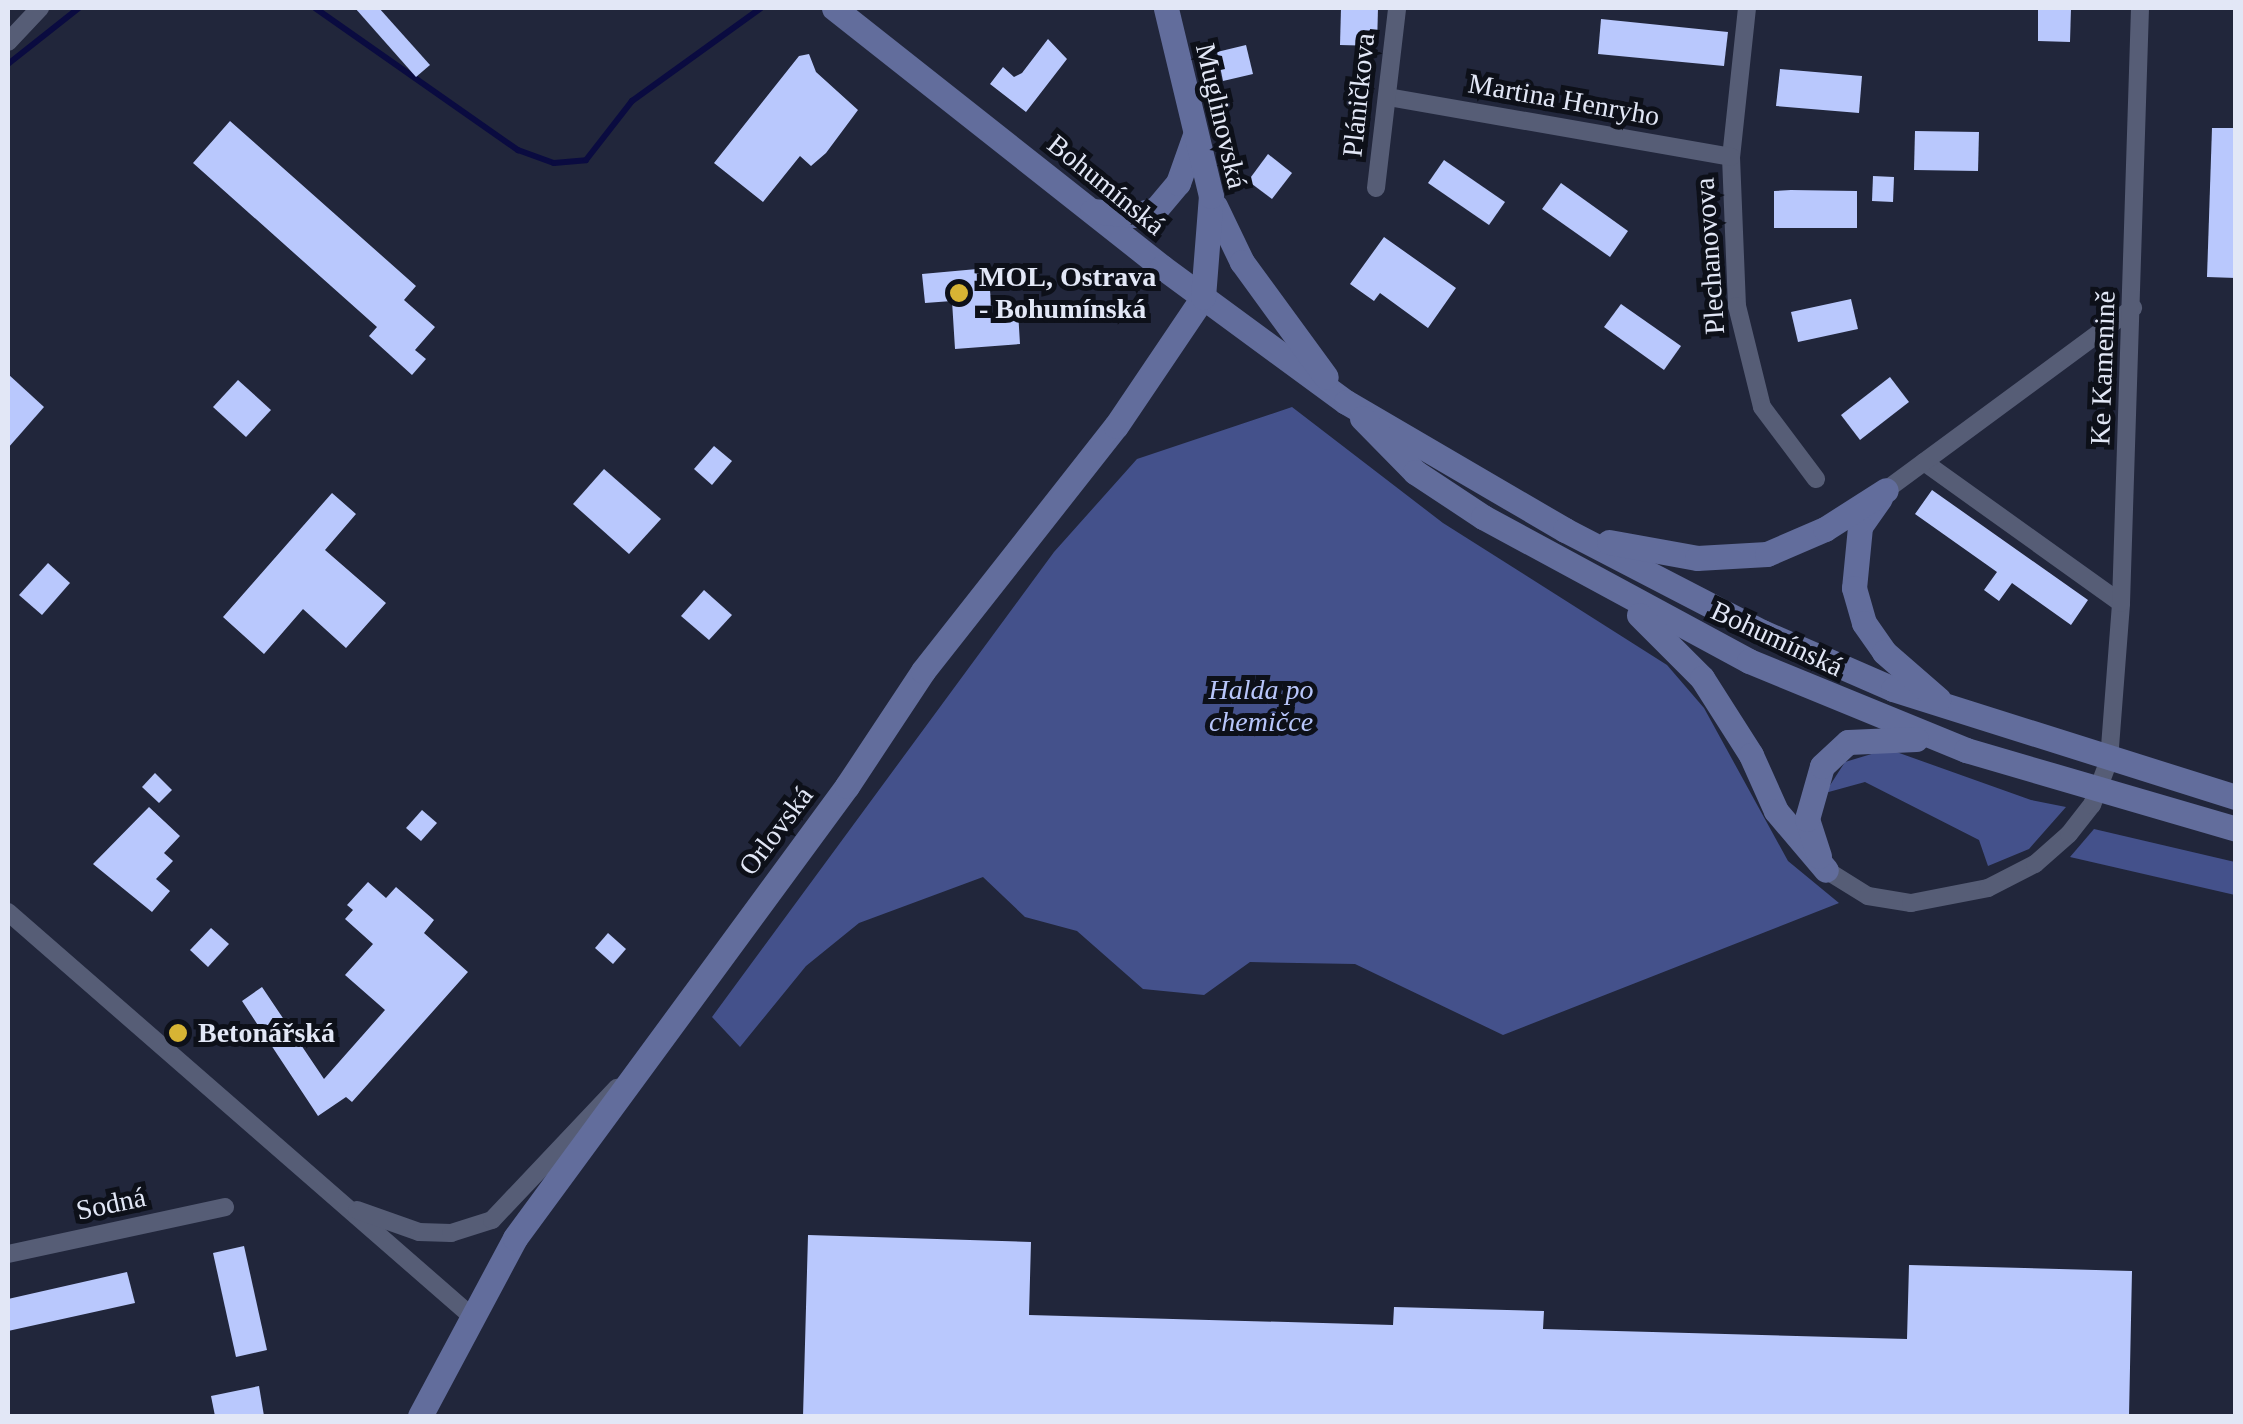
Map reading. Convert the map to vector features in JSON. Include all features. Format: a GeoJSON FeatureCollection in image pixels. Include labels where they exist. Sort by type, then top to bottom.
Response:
{"type":"FeatureCollection","features":[{"type":"Feature","properties":{"kind":"main road","name":"Bohumínská"},"geometry":{"type":"LineString","coordinates":[[834,8],[1203,297],[1346,402],[1565,530],[1762,632],[1958,715],[2236,797]]}},
{"type":"Feature","properties":{"kind":"main road","name":"Muglinovská"},"geometry":{"type":"LineString","coordinates":[[1166,8],[1211,196],[1203,297]]}},
{"type":"Feature","properties":{"kind":"main road"},"geometry":{"type":"LineString","coordinates":[[1092,211],[1134,215],[1156,209],[1178,183],[1195,135]]}},
{"type":"Feature","properties":{"kind":"main road"},"geometry":{"type":"LineString","coordinates":[[1211,196],[1242,262],[1346,402]]}},
{"type":"Feature","properties":{"kind":"main road","name":"Orlovská"},"geometry":{"type":"LineString","coordinates":[[420,1416],[469,1314],[514,1238],[847,786],[924,671],[1116,426],[1203,297]]}},
{"type":"Feature","properties":{"kind":"main road","name":"Bohumínská"},"geometry":{"type":"LineString","coordinates":[[1346,402],[1415,472],[1617,594],[1816,691],[1966,750],[2137,803],[2236,828]]}},
{"type":"Feature","properties":{"kind":"main road"},"geometry":{"type":"LineString","coordinates":[[1565,530],[1653,554],[1767,554],[1825,529],[1886,490]]}},
{"type":"Feature","properties":{"kind":"main road"},"geometry":{"type":"LineString","coordinates":[[1886,490],[1860,526],[1854,558],[1854,588],[1864,623],[1884,652],[1958,715]]}},
{"type":"Feature","properties":{"kind":"main road"},"geometry":{"type":"LineString","coordinates":[[1617,594],[1702,678],[1751,754],[1776,811],[1826,870]]}},
{"type":"Feature","properties":{"kind":"main road"},"geometry":{"type":"LineString","coordinates":[[1826,870],[1807,820],[1811,787],[1836,750],[1889,737],[1966,750]]}},
{"type":"Feature","properties":{"kind":"street"},"geometry":{"type":"LineString","coordinates":[[8,42],[40,8]]}},
{"type":"Feature","properties":{"kind":"street","name":"Pláničkova"},"geometry":{"type":"LineString","coordinates":[[1376,188],[1396,8]]}},
{"type":"Feature","properties":{"kind":"street","name":"Plechanovova"},"geometry":{"type":"LineString","coordinates":[[1746,8],[1731,156],[1737,306],[1748,366],[1762,407],[1816,479]]}},
{"type":"Feature","properties":{"kind":"street","name":"Ke Kamenině"},"geometry":{"type":"LineString","coordinates":[[1826,870],[1868,896],[1912,903],[1988,888],[2035,864],[2069,834],[2092,806],[2116,730],[2140,8]]}},
{"type":"Feature","properties":{"kind":"street","name":"Martina Henryho"},"geometry":{"type":"LineString","coordinates":[[1388,97],[1731,156]]}},
{"type":"Feature","properties":{"kind":"street"},"geometry":{"type":"LineString","coordinates":[[1886,490],[2133,308]]}},
{"type":"Feature","properties":{"kind":"street"},"geometry":{"type":"LineString","coordinates":[[1924,462],[2121,603]]}},
{"type":"Feature","properties":{"kind":"street"},"geometry":{"type":"LineString","coordinates":[[8,912],[469,1314]]}},
{"type":"Feature","properties":{"kind":"street"},"geometry":{"type":"LineString","coordinates":[[344,1205],[419,1232],[451,1233],[492,1220],[588,1111],[632,1075]]}},
{"type":"Feature","properties":{"kind":"street","name":"Sodná"},"geometry":{"type":"LineString","coordinates":[[8,1254],[226,1207]]}},
{"type":"Feature","properties":{"kind":"green space","name":"Halda po chemičce"},"geometry":{"type":"Polygon","coordinates":[[[1292,407],[1443,523],[1667,665],[1704,708],[1788,861],[1839,903],[1503,1035],[1355,964],[1250,962],[1204,995],[1143,989],[1077,931],[1025,917],[983,877],[859,923],[806,966],[740,1047],[712,1017],[1054,552],[1137,459],[1292,407]]]}},
{"type":"Feature","properties":{"kind":"green space"},"geometry":{"type":"Polygon","coordinates":[[[1888,749],[2031,800],[2066,807],[2029,849],[1988,866],[1979,840],[1865,782],[1825,793],[1845,762],[1888,749]]]}},
{"type":"Feature","properties":{"kind":"green space"},"geometry":{"type":"Polygon","coordinates":[[[2094,829],[2235,862],[2235,895],[2070,857],[2094,829]]]}},
{"type":"Feature","properties":{"kind":"building"},"geometry":{"type":"Polygon","coordinates":[[[355,8],[379,8],[430,65],[416,77],[355,8]]]}},
{"type":"Feature","properties":{"kind":"building"},"geometry":{"type":"Polygon","coordinates":[[[1341,8],[1378,8],[1377,46],[1340,45],[1341,8]]]}},
{"type":"Feature","properties":{"kind":"building"},"geometry":{"type":"Polygon","coordinates":[[[2038,8],[2071,8],[2070,42],[2038,41],[2038,8]]]}},
{"type":"Feature","properties":{"kind":"building"},"geometry":{"type":"Polygon","coordinates":[[[1601,19],[1728,32],[1724,66],[1598,54],[1601,19]]]}},
{"type":"Feature","properties":{"kind":"building"},"geometry":{"type":"Polygon","coordinates":[[[1048,39],[1067,59],[1026,112],[990,84],[1003,67],[1014,77],[1022,73],[1048,39]]]}},
{"type":"Feature","properties":{"kind":"building"},"geometry":{"type":"Polygon","coordinates":[[[1246,45],[1253,74],[1223,81],[1217,52],[1246,45]]]}},
{"type":"Feature","properties":{"kind":"building"},"geometry":{"type":"Polygon","coordinates":[[[809,54],[816,72],[858,110],[826,153],[811,166],[800,156],[763,202],[714,163],[799,56],[809,54]]]}},
{"type":"Feature","properties":{"kind":"building"},"geometry":{"type":"Polygon","coordinates":[[[1780,69],[1862,76],[1859,113],[1776,106],[1780,69]]]}},
{"type":"Feature","properties":{"kind":"building"},"geometry":{"type":"Polygon","coordinates":[[[230,121],[416,286],[404,300],[435,327],[415,350],[426,359],[412,375],[369,336],[377,327],[193,163],[230,121]]]}},
{"type":"Feature","properties":{"kind":"building"},"geometry":{"type":"Polygon","coordinates":[[[2212,128],[2236,128],[2236,278],[2207,277],[2212,128]]]}},
{"type":"Feature","properties":{"kind":"building"},"geometry":{"type":"Polygon","coordinates":[[[1915,131],[1979,132],[1978,171],[1914,170],[1915,131]]]}},
{"type":"Feature","properties":{"kind":"building"},"geometry":{"type":"Polygon","coordinates":[[[1268,154],[1292,173],[1272,199],[1248,181],[1268,154]]]}},
{"type":"Feature","properties":{"kind":"building"},"geometry":{"type":"Polygon","coordinates":[[[1444,160],[1505,202],[1489,225],[1428,183],[1444,160]]]}},
{"type":"Feature","properties":{"kind":"building"},"geometry":{"type":"Polygon","coordinates":[[[1873,176],[1894,177],[1893,202],[1872,201],[1873,176]]]}},
{"type":"Feature","properties":{"kind":"building"},"geometry":{"type":"Polygon","coordinates":[[[1561,183],[1628,231],[1610,257],[1542,209],[1561,183]]]}},
{"type":"Feature","properties":{"kind":"building"},"geometry":{"type":"Polygon","coordinates":[[[1774,191],[1857,191],[1857,228],[1774,228],[1774,191]]]}},
{"type":"Feature","properties":{"kind":"building"},"geometry":{"type":"Polygon","coordinates":[[[1384,237],[1456,288],[1428,328],[1380,293],[1374,301],[1350,284],[1384,237]]]}},
{"type":"Feature","properties":{"kind":"building"},"geometry":{"type":"Polygon","coordinates":[[[988,268],[992,313],[1018,311],[1020,344],[955,349],[952,301],[925,303],[922,274],[988,268]]]}},
{"type":"Feature","properties":{"kind":"building"},"geometry":{"type":"Polygon","coordinates":[[[1851,299],[1858,329],[1798,342],[1791,312],[1851,299]]]}},
{"type":"Feature","properties":{"kind":"building"},"geometry":{"type":"Polygon","coordinates":[[[1621,304],[1681,346],[1664,370],[1604,327],[1621,304]]]}},
{"type":"Feature","properties":{"kind":"building"},"geometry":{"type":"Polygon","coordinates":[[[8,374],[44,407],[8,448],[8,374]]]}},
{"type":"Feature","properties":{"kind":"building"},"geometry":{"type":"Polygon","coordinates":[[[1890,377],[1909,402],[1860,440],[1841,415],[1890,377]]]}},
{"type":"Feature","properties":{"kind":"building"},"geometry":{"type":"Polygon","coordinates":[[[238,380],[271,410],[246,437],[213,407],[238,380]]]}},
{"type":"Feature","properties":{"kind":"building"},"geometry":{"type":"Polygon","coordinates":[[[714,446],[732,461],[712,485],[694,469],[714,446]]]}},
{"type":"Feature","properties":{"kind":"building"},"geometry":{"type":"Polygon","coordinates":[[[604,469],[661,519],[629,554],[573,504],[604,469]]]}},
{"type":"Feature","properties":{"kind":"building"},"geometry":{"type":"Polygon","coordinates":[[[1932,490],[2088,600],[2071,625],[2012,583],[1999,601],[1984,590],[1997,572],[1915,514],[1932,490]]]}},
{"type":"Feature","properties":{"kind":"building"},"geometry":{"type":"Polygon","coordinates":[[[332,493],[356,514],[325,550],[386,603],[346,648],[303,609],[264,654],[223,617],[332,493]]]}},
{"type":"Feature","properties":{"kind":"building"},"geometry":{"type":"Polygon","coordinates":[[[48,563],[70,583],[42,615],[19,595],[48,563]]]}},
{"type":"Feature","properties":{"kind":"building"},"geometry":{"type":"Polygon","coordinates":[[[704,590],[732,615],[709,640],[681,616],[704,590]]]}},
{"type":"Feature","properties":{"kind":"building"},"geometry":{"type":"Polygon","coordinates":[[[155,773],[172,790],[159,803],[142,787],[155,773]]]}},
{"type":"Feature","properties":{"kind":"building"},"geometry":{"type":"Polygon","coordinates":[[[149,807],[180,836],[164,853],[173,861],[156,879],[170,891],[152,912],[93,864],[149,807]]]}},
{"type":"Feature","properties":{"kind":"building"},"geometry":{"type":"Polygon","coordinates":[[[422,810],[437,823],[421,841],[406,828],[422,810]]]}},
{"type":"Feature","properties":{"kind":"building"},"geometry":{"type":"Polygon","coordinates":[[[368,882],[386,898],[396,887],[434,920],[424,933],[468,972],[352,1102],[346,1097],[318,1116],[242,1001],[262,987],[324,1079],[385,1010],[345,975],[373,944],[345,919],[353,910],[347,905],[368,882]]]}},
{"type":"Feature","properties":{"kind":"building"},"geometry":{"type":"Polygon","coordinates":[[[211,928],[229,944],[208,967],[190,950],[211,928]]]}},
{"type":"Feature","properties":{"kind":"building"},"geometry":{"type":"Polygon","coordinates":[[[608,933],[626,949],[613,964],[595,948],[608,933]]]}},
{"type":"Feature","properties":{"kind":"building"},"geometry":{"type":"Polygon","coordinates":[[[808,1235],[1031,1242],[1029,1315],[1393,1325],[1394,1307],[1544,1311],[1543,1329],[1907,1339],[1909,1265],[2132,1271],[2129,1416],[803,1416],[808,1235]]]}},
{"type":"Feature","properties":{"kind":"building"},"geometry":{"type":"Polygon","coordinates":[[[244,1246],[267,1350],[236,1357],[213,1253],[244,1246]]]}},
{"type":"Feature","properties":{"kind":"building"},"geometry":{"type":"Polygon","coordinates":[[[127,1272],[135,1303],[8,1331],[8,1299],[127,1272]]]}},
{"type":"Feature","properties":{"kind":"building"},"geometry":{"type":"Polygon","coordinates":[[[259,1386],[264,1416],[215,1416],[211,1396],[259,1386]]]}},
{"type":"Feature","properties":{"kind":"waterway"},"geometry":{"type":"LineString","coordinates":[[8,64],[79,8]]}},
{"type":"Feature","properties":{"kind":"waterway"},"geometry":{"type":"LineString","coordinates":[[315,8],[518,150],[554,163],[586,160],[632,101],[761,8]]}},
{"type":"Feature","properties":{"kind":"place","name":"MOL, Ostrava - Bohumínská"},"geometry":{"type":"Point","coordinates":[959,293]}},
{"type":"Feature","properties":{"kind":"place","name":"Betonářská"},"geometry":{"type":"Point","coordinates":[178,1033]}}]}
